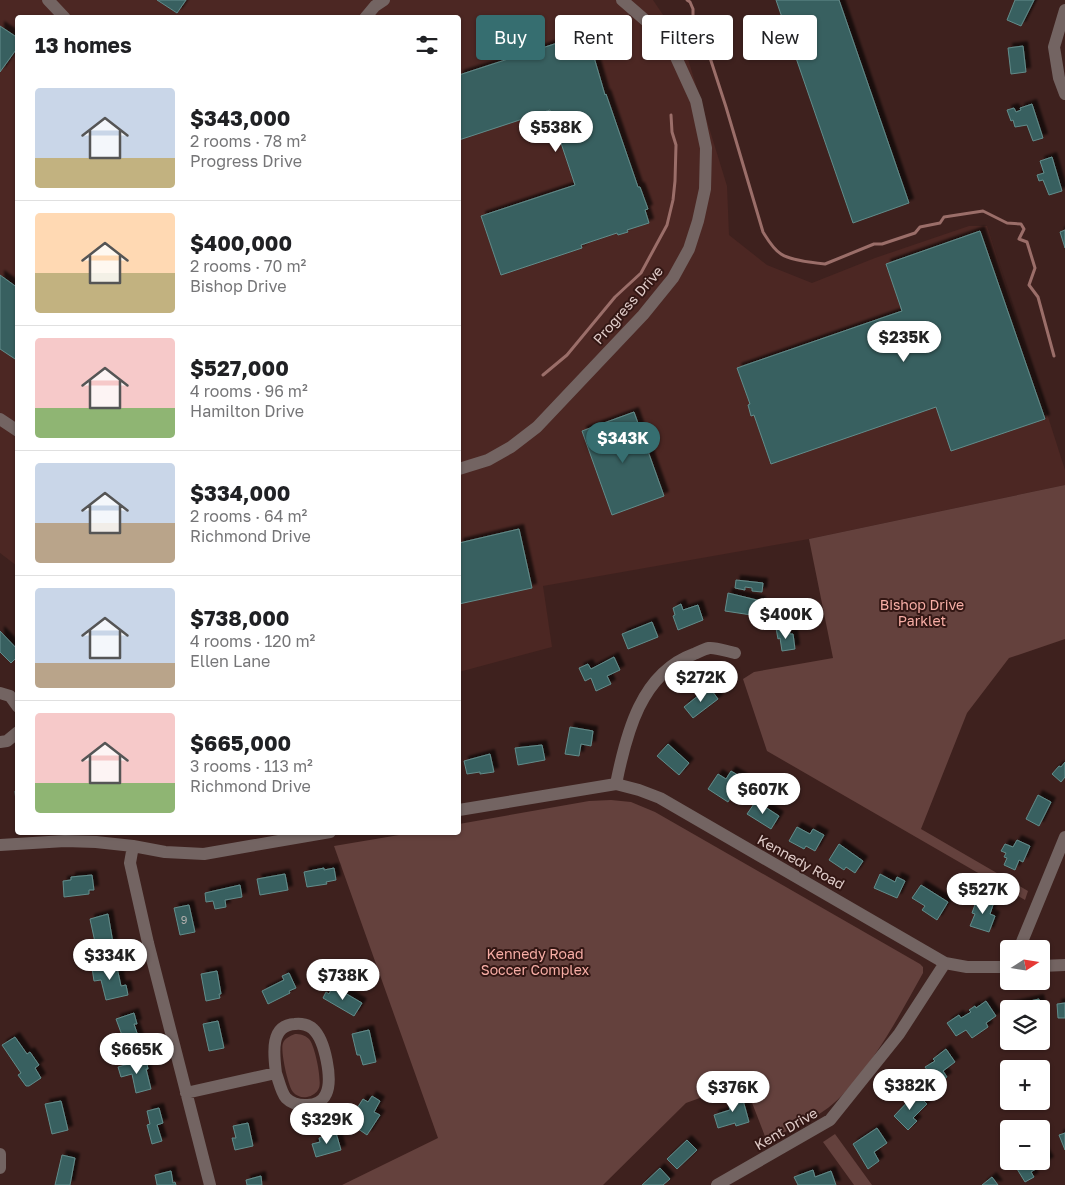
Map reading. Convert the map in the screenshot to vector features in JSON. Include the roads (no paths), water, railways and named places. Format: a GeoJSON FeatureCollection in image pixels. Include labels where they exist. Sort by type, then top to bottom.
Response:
{"type":"FeatureCollection","features":[{"type":"Feature","properties":{"kind":"street"},"geometry":{"type":"LineString","coordinates":[[48,0],[62,15]]}},
{"type":"Feature","properties":{"kind":"street"},"geometry":{"type":"LineString","coordinates":[[368,15],[375,6],[384,0]]}},
{"type":"Feature","properties":{"kind":"street","name":"Progress Drive"},"geometry":{"type":"LineString","coordinates":[[461,468],[488,460],[511,447],[537,427],[644,315],[673,278],[689,249],[705,189],[706,148],[696,101],[675,55],[652,26],[622,0]]}},
{"type":"Feature","properties":{"kind":"street"},"geometry":{"type":"LineString","coordinates":[[1065,10],[1054,47],[1059,78],[1065,94]]}},
{"type":"Feature","properties":{"kind":"street"},"geometry":{"type":"LineString","coordinates":[[0,419],[15,429]]}},
{"type":"Feature","properties":{"kind":"street"},"geometry":{"type":"LineString","coordinates":[[616,784],[635,715],[647,692],[665,670],[687,656],[710,648],[735,653]]}},
{"type":"Feature","properties":{"kind":"street"},"geometry":{"type":"LineString","coordinates":[[0,693],[10,696],[15,703]]}},
{"type":"Feature","properties":{"kind":"street"},"geometry":{"type":"LineString","coordinates":[[0,742],[7,741],[15,734]]}},
{"type":"Feature","properties":{"kind":"street","name":"Kennedy Road"},"geometry":{"type":"LineString","coordinates":[[461,810],[616,784],[639,790],[660,798],[945,962],[968,968],[1000,966]]}},
{"type":"Feature","properties":{"kind":"street"},"geometry":{"type":"LineString","coordinates":[[0,846],[65,840],[133,846],[165,852],[204,854],[313,835]]}},
{"type":"Feature","properties":{"kind":"street"},"geometry":{"type":"LineString","coordinates":[[1023,940],[1065,837]]}},
{"type":"Feature","properties":{"kind":"street"},"geometry":{"type":"LineString","coordinates":[[133,846],[130,862],[148,943],[210,1185]]}},
{"type":"Feature","properties":{"kind":"street","name":"Kent Drive"},"geometry":{"type":"LineString","coordinates":[[716,1185],[830,1120],[899,1034],[945,962]]}},
{"type":"Feature","properties":{"kind":"street"},"geometry":{"type":"LineString","coordinates":[[1050,966],[1065,965]]}},
{"type":"Feature","properties":{"kind":"street"},"geometry":{"type":"LineString","coordinates":[[294,1023],[312,1028],[318,1035],[327,1065],[330,1086],[325,1097],[311,1105],[293,1103],[285,1097],[276,1073],[274,1047],[277,1034],[285,1027],[294,1023]]}},
{"type":"Feature","properties":{"kind":"street"},"geometry":{"type":"LineString","coordinates":[[186,1093],[276,1073]]}},
{"type":"Feature","properties":{"kind":"street"},"geometry":{"type":"LineString","coordinates":[[0,1154],[0,1168]]}},
{"type":"Feature","properties":{"kind":"waterway"},"geometry":{"type":"LineString","coordinates":[[687,0],[690,2],[693,9],[693,17],[701,30],[763,232],[776,250],[790,258],[825,264],[874,244],[882,244],[915,233],[920,227],[940,223],[944,217],[983,211],[1007,223],[1021,224],[1024,229],[1019,239],[1027,242],[1035,268],[1029,285],[1038,297],[1054,356]]}},
{"type":"Feature","properties":{"kind":"waterway"},"geometry":{"type":"LineString","coordinates":[[543,375],[567,355],[615,297],[641,273],[667,225],[675,181],[676,145],[672,132],[671,115]]}},
{"type":"Feature","properties":{"kind":"park label","name":"Bishop Drive Parklet"},"geometry":{"type":"Point","coordinates":[922,614]}},
{"type":"Feature","properties":{"kind":"park label","name":"Kennedy Road Soccer Complex"},"geometry":{"type":"Point","coordinates":[535,962]}}]}
